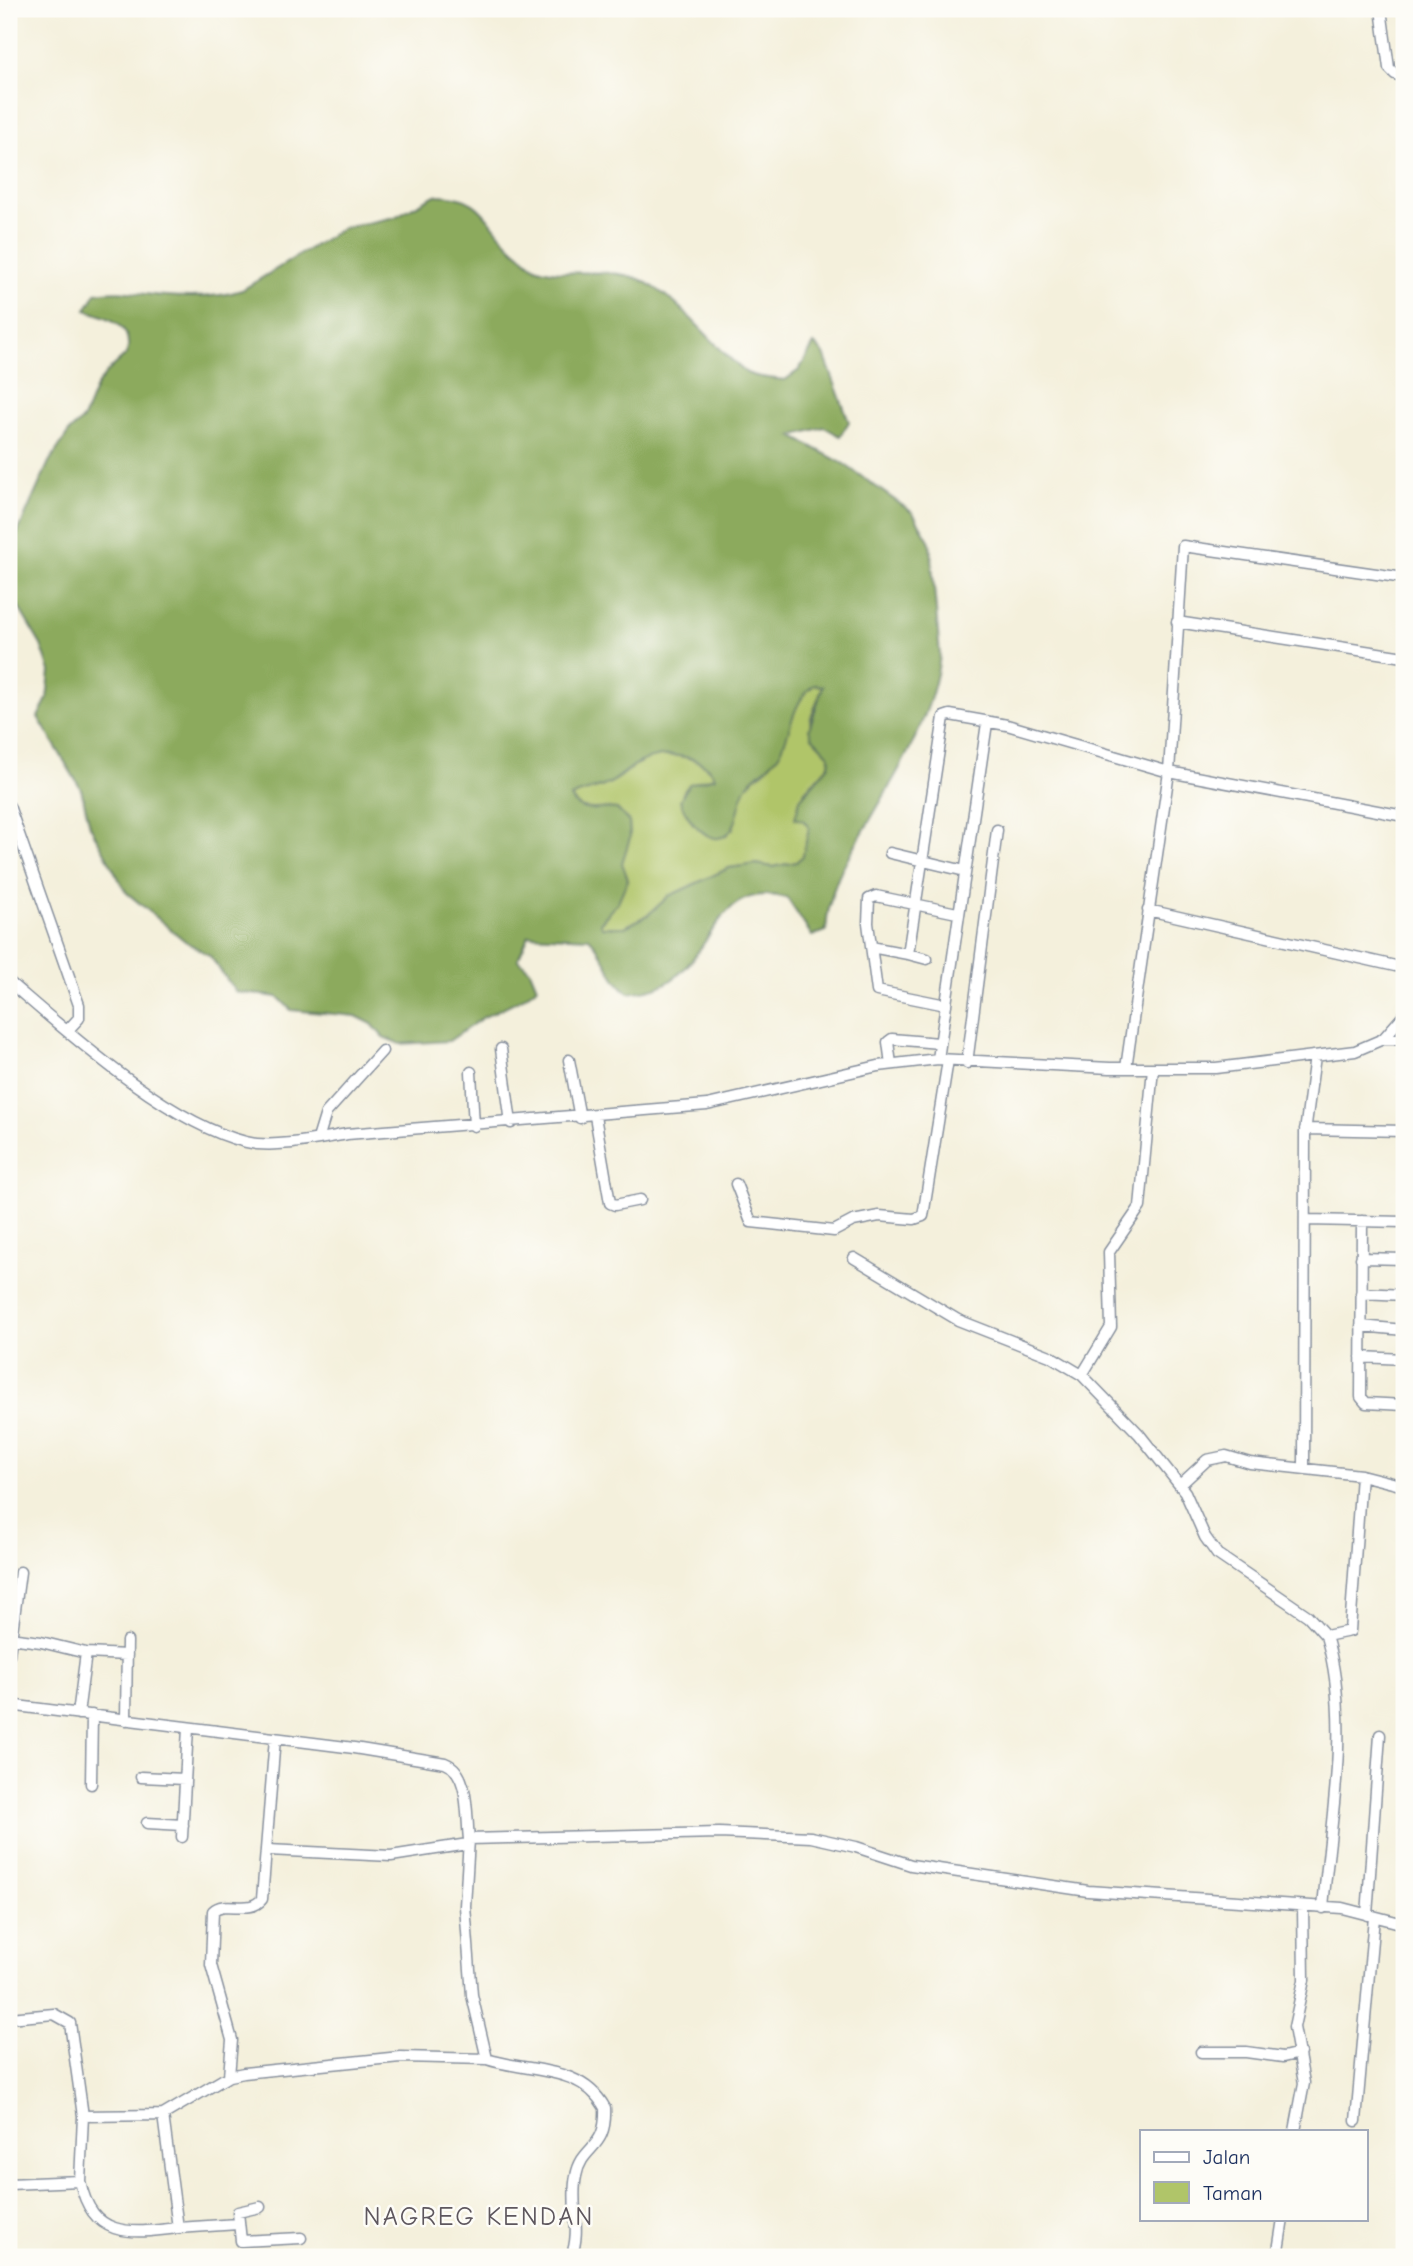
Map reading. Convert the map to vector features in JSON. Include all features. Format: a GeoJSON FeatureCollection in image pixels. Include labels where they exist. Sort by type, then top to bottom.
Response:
{"type":"FeatureCollection","features":[{"type":"Feature","properties":{"kind":"street"},"geometry":{"type":"LineString","coordinates":[[1381,9],[1389,68],[1395,74],[1404,76]]}},
{"type":"Feature","properties":{"kind":"street"},"geometry":{"type":"LineString","coordinates":[[1126,1068],[1168,772],[1183,546],[1404,578]]}},
{"type":"Feature","properties":{"kind":"street"},"geometry":{"type":"LineString","coordinates":[[1177,622],[1404,657]]}},
{"type":"Feature","properties":{"kind":"street"},"geometry":{"type":"LineString","coordinates":[[908,954],[941,721],[950,715],[1007,725],[1168,772],[1404,816]]}},
{"type":"Feature","properties":{"kind":"street"},"geometry":{"type":"LineString","coordinates":[[736,1184],[746,1217],[751,1222],[834,1231],[853,1221],[879,1216],[914,1219],[923,1216],[943,1060],[939,1043],[987,723]]}},
{"type":"Feature","properties":{"kind":"street"},"geometry":{"type":"LineString","coordinates":[[9,806],[79,1005],[79,1018],[67,1031]]}},
{"type":"Feature","properties":{"kind":"street"},"geometry":{"type":"LineString","coordinates":[[967,1063],[997,830]]}},
{"type":"Feature","properties":{"kind":"street"},"geometry":{"type":"LineString","coordinates":[[890,853],[965,871]]}},
{"type":"Feature","properties":{"kind":"street"},"geometry":{"type":"LineString","coordinates":[[946,1005],[877,991],[871,947],[869,899],[876,897],[914,903],[957,913]]}},
{"type":"Feature","properties":{"kind":"street"},"geometry":{"type":"LineString","coordinates":[[1147,910],[1404,968]]}},
{"type":"Feature","properties":{"kind":"street"},"geometry":{"type":"LineString","coordinates":[[871,947],[927,959]]}},
{"type":"Feature","properties":{"kind":"street"},"geometry":{"type":"LineString","coordinates":[[9,982],[67,1031],[184,1118],[249,1143],[580,1118],[707,1105],[891,1064],[943,1060],[1126,1068],[1216,1068],[1355,1051],[1383,1040],[1404,1039]]}},
{"type":"Feature","properties":{"kind":"street"},"geometry":{"type":"LineString","coordinates":[[1383,1040],[1404,1015]]}},
{"type":"Feature","properties":{"kind":"street"},"geometry":{"type":"LineString","coordinates":[[891,1064],[888,1042],[891,1039],[939,1043]]}},
{"type":"Feature","properties":{"kind":"street"},"geometry":{"type":"LineString","coordinates":[[501,1049],[511,1123]]}},
{"type":"Feature","properties":{"kind":"street"},"geometry":{"type":"LineString","coordinates":[[318,1139],[326,1113],[382,1051]]}},
{"type":"Feature","properties":{"kind":"street"},"geometry":{"type":"LineString","coordinates":[[1304,1466],[1306,1129],[1315,1056]]}},
{"type":"Feature","properties":{"kind":"street"},"geometry":{"type":"LineString","coordinates":[[569,1060],[580,1118]]}},
{"type":"Feature","properties":{"kind":"street"},"geometry":{"type":"LineString","coordinates":[[1082,1375],[1111,1327],[1110,1252],[1140,1207],[1153,1068]]}},
{"type":"Feature","properties":{"kind":"street"},"geometry":{"type":"LineString","coordinates":[[471,1072],[474,1126]]}},
{"type":"Feature","properties":{"kind":"street"},"geometry":{"type":"LineString","coordinates":[[595,1116],[610,1203],[615,1205],[640,1200]]}},
{"type":"Feature","properties":{"kind":"street"},"geometry":{"type":"LineString","coordinates":[[1306,1129],[1404,1131]]}},
{"type":"Feature","properties":{"kind":"street"},"geometry":{"type":"LineString","coordinates":[[1307,1220],[1404,1222]]}},
{"type":"Feature","properties":{"kind":"street"},"geometry":{"type":"LineString","coordinates":[[1362,1221],[1363,1402],[1404,1405]]}},
{"type":"Feature","properties":{"kind":"street"},"geometry":{"type":"LineString","coordinates":[[854,1258],[958,1320],[1051,1356],[1082,1375],[1139,1434],[1170,1476],[1180,1485],[1217,1554],[1308,1616],[1326,1636],[1333,1658],[1337,1692],[1337,1745],[1323,1908]]}},
{"type":"Feature","properties":{"kind":"street"},"geometry":{"type":"LineString","coordinates":[[1361,1258],[1404,1259]]}},
{"type":"Feature","properties":{"kind":"street"},"geometry":{"type":"LineString","coordinates":[[1361,1293],[1404,1295]]}},
{"type":"Feature","properties":{"kind":"street"},"geometry":{"type":"LineString","coordinates":[[1361,1326],[1404,1330]]}},
{"type":"Feature","properties":{"kind":"street"},"geometry":{"type":"LineString","coordinates":[[1361,1357],[1404,1359]]}},
{"type":"Feature","properties":{"kind":"street"},"geometry":{"type":"LineString","coordinates":[[1180,1485],[1198,1466],[1215,1457],[1304,1466],[1361,1475],[1404,1486]]}},
{"type":"Feature","properties":{"kind":"street"},"geometry":{"type":"LineString","coordinates":[[1326,1636],[1350,1632],[1361,1475]]}},
{"type":"Feature","properties":{"kind":"street"},"geometry":{"type":"LineString","coordinates":[[9,1655],[20,1572]]}},
{"type":"Feature","properties":{"kind":"street"},"geometry":{"type":"LineString","coordinates":[[10,1638],[86,1653],[127,1656]]}},
{"type":"Feature","properties":{"kind":"street"},"geometry":{"type":"LineString","coordinates":[[127,1641],[127,1720]]}},
{"type":"Feature","properties":{"kind":"street"},"geometry":{"type":"LineString","coordinates":[[78,1714],[86,1653]]}},
{"type":"Feature","properties":{"kind":"street"},"geometry":{"type":"LineString","coordinates":[[9,1705],[354,1748],[454,1767],[462,1780],[469,1842],[465,1906],[472,1995],[487,2059]]}},
{"type":"Feature","properties":{"kind":"street"},"geometry":{"type":"LineString","coordinates":[[91,1784],[92,1715]]}},
{"type":"Feature","properties":{"kind":"street"},"geometry":{"type":"LineString","coordinates":[[182,1837],[188,1727]]}},
{"type":"Feature","properties":{"kind":"street"},"geometry":{"type":"LineString","coordinates":[[1356,2121],[1380,1735]]}},
{"type":"Feature","properties":{"kind":"street"},"geometry":{"type":"LineString","coordinates":[[229,2076],[232,2040],[211,1965],[212,1911],[218,1907],[253,1906],[261,1902],[268,1850],[275,1738]]}},
{"type":"Feature","properties":{"kind":"street"},"geometry":{"type":"LineString","coordinates":[[141,1777],[185,1779]]}},
{"type":"Feature","properties":{"kind":"street"},"geometry":{"type":"LineString","coordinates":[[147,1823],[183,1825]]}},
{"type":"Feature","properties":{"kind":"street"},"geometry":{"type":"LineString","coordinates":[[268,1850],[391,1856],[469,1842],[719,1833],[811,1836],[911,1865],[1074,1889],[1342,1908],[1404,1924]]}},
{"type":"Feature","properties":{"kind":"street"},"geometry":{"type":"LineString","coordinates":[[1295,2130],[1304,2083],[1294,2027],[1304,1980],[1303,1907]]}},
{"type":"Feature","properties":{"kind":"street"},"geometry":{"type":"LineString","coordinates":[[9,2018],[54,2014],[69,2023],[83,2116],[80,2181],[88,2210],[96,2219],[114,2228],[134,2231],[238,2224]]}},
{"type":"Feature","properties":{"kind":"street"},"geometry":{"type":"LineString","coordinates":[[1201,2052],[1246,2052],[1283,2057],[1300,2053]]}},
{"type":"Feature","properties":{"kind":"street"},"geometry":{"type":"LineString","coordinates":[[83,2116],[163,2115],[229,2076],[400,2057],[487,2059],[562,2074],[581,2082],[606,2108],[603,2136],[581,2161],[576,2174],[576,2243],[570,2257]]}},
{"type":"Feature","properties":{"kind":"street"},"geometry":{"type":"LineString","coordinates":[[163,2115],[178,2228]]}},
{"type":"Feature","properties":{"kind":"street"},"geometry":{"type":"LineString","coordinates":[[9,2184],[80,2181]]}},
{"type":"Feature","properties":{"kind":"street"},"geometry":{"type":"LineString","coordinates":[[260,2207],[239,2211],[239,2239],[244,2242],[301,2238]]}},
{"type":"Feature","properties":{"kind":"street"},"geometry":{"type":"LineString","coordinates":[[1277,2257],[1283,2220]]}},
{"type":"Feature","properties":{"kind":"green space"},"geometry":{"type":"Polygon","coordinates":[[[435,195],[466,200],[485,215],[509,245],[536,267],[552,271],[623,275],[649,284],[663,293],[732,360],[752,375],[785,380],[799,370],[814,344],[824,354],[849,422],[840,436],[824,427],[792,436],[844,464],[913,513],[930,542],[940,655],[930,701],[922,723],[839,876],[830,902],[826,931],[812,936],[787,898],[764,895],[746,899],[731,908],[685,968],[670,981],[655,988],[629,993],[617,981],[600,951],[589,938],[529,935],[518,959],[530,970],[537,987],[523,998],[482,1018],[449,1041],[400,1044],[383,1037],[372,1024],[356,1016],[291,1010],[278,997],[236,992],[210,956],[185,941],[126,892],[90,826],[81,789],[38,717],[47,699],[50,671],[41,645],[9,591],[9,552],[49,462],[69,432],[83,419],[96,387],[107,372],[127,354],[127,336],[123,329],[111,319],[86,310],[96,293],[123,291],[195,297],[224,295],[242,290],[343,228],[395,217],[435,195]],[[814,685],[801,699],[781,751],[747,786],[733,827],[726,835],[710,837],[702,832],[683,808],[680,800],[689,784],[715,777],[700,762],[689,758],[667,756],[645,760],[612,782],[571,797],[585,809],[617,809],[629,822],[630,838],[622,863],[628,879],[618,902],[600,923],[602,927],[625,927],[648,915],[669,896],[729,868],[756,864],[773,867],[796,862],[803,856],[809,828],[804,821],[795,818],[800,799],[829,765],[830,756],[812,737],[809,729],[823,686],[814,685]]]}},
{"type":"Feature","properties":{"kind":"green space"},"geometry":{"type":"Polygon","coordinates":[[[814,685],[823,686],[810,720],[812,737],[830,756],[829,765],[804,792],[804,821],[809,828],[803,856],[796,862],[773,867],[756,864],[729,868],[669,896],[648,915],[625,927],[602,927],[600,923],[618,902],[622,854],[630,838],[629,822],[617,809],[585,808],[575,803],[571,797],[617,779],[645,760],[667,756],[689,758],[699,762],[715,777],[694,783],[684,792],[683,805],[693,824],[733,829],[746,787],[770,765],[799,702],[814,685]]]}},
{"type":"Feature","properties":{"kind":"district","name":"NAGREG KENDAN"},"geometry":{"type":"Point","coordinates":[479,2217]}}]}
